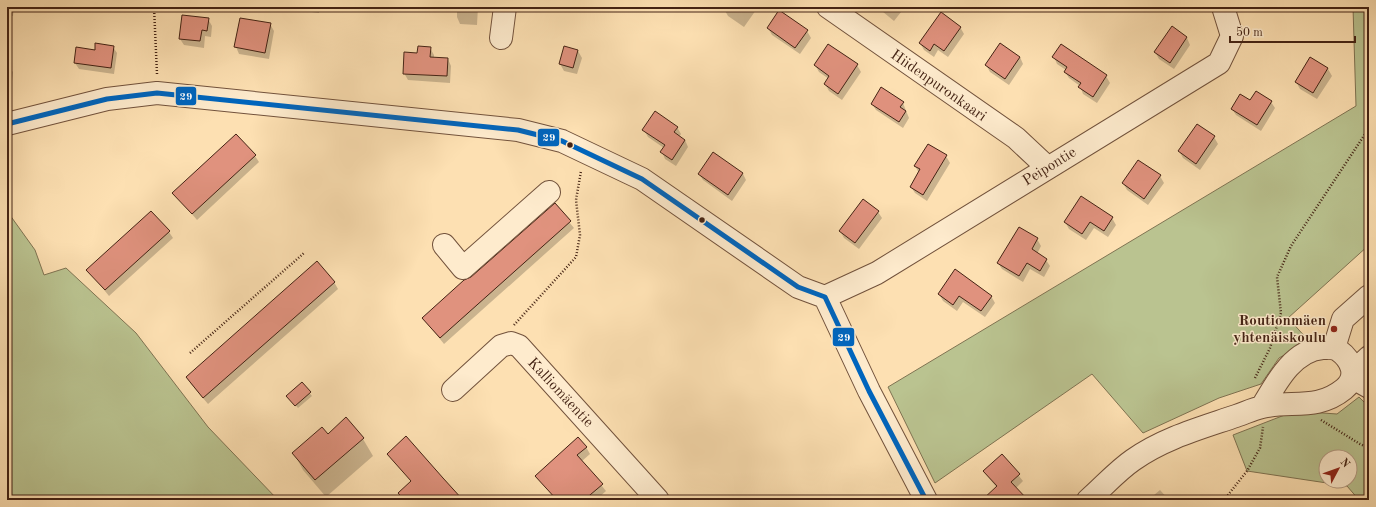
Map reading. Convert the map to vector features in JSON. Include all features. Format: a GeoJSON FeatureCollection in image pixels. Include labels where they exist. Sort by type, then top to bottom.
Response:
{"type":"FeatureCollection","features":[{"type":"Feature","properties":{"kind":"street"},"geometry":{"type":"LineString","coordinates":[[501,38],[505,7]]}},
{"type":"Feature","properties":{"kind":"street","name":"Hiidenpuronkaari"},"geometry":{"type":"LineString","coordinates":[[828,7],[1016,138],[1047,167]]}},
{"type":"Feature","properties":{"kind":"street","name":"Peipontie"},"geometry":{"type":"LineString","coordinates":[[825,297],[877,273],[1047,167],[1219,63],[1232,36],[1223,7]]}},
{"type":"Feature","properties":{"kind":"street"},"geometry":{"type":"LineString","coordinates":[[7,124],[107,99],[157,93],[518,130],[562,141],[642,179],[798,287],[825,297],[869,391],[926,500]]}},
{"type":"Feature","properties":{"kind":"street"},"geometry":{"type":"LineString","coordinates":[[444,244],[463,268],[549,192]]}},
{"type":"Feature","properties":{"kind":"street"},"geometry":{"type":"LineString","coordinates":[[1334,348],[1343,319],[1369,296]]}},
{"type":"Feature","properties":{"kind":"street"},"geometry":{"type":"LineString","coordinates":[[453,390],[501,346],[511,343]]}},
{"type":"Feature","properties":{"kind":"street","name":"Kalliomäentie"},"geometry":{"type":"LineString","coordinates":[[511,343],[519,346],[658,500]]}},
{"type":"Feature","properties":{"kind":"street"},"geometry":{"type":"LineString","coordinates":[[1265,420],[1276,384],[1297,359],[1306,352],[1318,349],[1334,348],[1347,357],[1358,379]]}},
{"type":"Feature","properties":{"kind":"street"},"geometry":{"type":"LineString","coordinates":[[1088,500],[1133,460],[1190,430],[1237,416],[1265,420],[1333,397],[1358,379],[1369,357]]}},
{"type":"Feature","properties":{"kind":"path"},"geometry":{"type":"LineString","coordinates":[[154,7],[157,93]]}},
{"type":"Feature","properties":{"kind":"path"},"geometry":{"type":"LineString","coordinates":[[1253,382],[1270,348],[1281,313],[1277,277],[1291,246],[1369,128]]}},
{"type":"Feature","properties":{"kind":"path"},"geometry":{"type":"LineString","coordinates":[[511,343],[514,326],[576,257],[580,235],[576,200],[582,165]]}},
{"type":"Feature","properties":{"kind":"path"},"geometry":{"type":"LineString","coordinates":[[190,354],[304,253]]}},
{"type":"Feature","properties":{"kind":"path"},"geometry":{"type":"LineString","coordinates":[[1237,416],[1251,431],[1265,420]]}},
{"type":"Feature","properties":{"kind":"path"},"geometry":{"type":"LineString","coordinates":[[1224,500],[1247,471],[1260,448],[1265,420]]}},
{"type":"Feature","properties":{"kind":"path"},"geometry":{"type":"LineString","coordinates":[[1313,420],[1320,420],[1369,448]]}},
{"type":"Feature","properties":{"kind":"green space"},"geometry":{"type":"Polygon","coordinates":[[[1353,7],[1369,7],[1369,245],[1288,318],[1309,341],[1279,358],[1261,384],[1219,398],[1143,433],[1092,374],[935,483],[888,387],[1356,106],[1353,7]]]}},
{"type":"Feature","properties":{"kind":"green space"},"geometry":{"type":"Polygon","coordinates":[[[7,211],[35,250],[44,275],[66,268],[136,333],[208,427],[278,500],[7,500],[7,211]]]}},
{"type":"Feature","properties":{"kind":"green space"},"geometry":{"type":"Polygon","coordinates":[[[1359,397],[1369,407],[1369,500],[1359,500],[1350,489],[1358,489],[1358,449],[1318,449],[1318,482],[1247,471],[1233,435],[1295,411],[1337,414],[1359,397]]]}},
{"type":"Feature","properties":{"kind":"building"},"geometry":{"type":"Polygon","coordinates":[[[779,10],[808,30],[795,48],[767,28],[779,10]]]}},
{"type":"Feature","properties":{"kind":"building"},"geometry":{"type":"Polygon","coordinates":[[[941,12],[961,27],[944,51],[934,44],[930,51],[919,43],[941,12]]]}},
{"type":"Feature","properties":{"kind":"building"},"geometry":{"type":"Polygon","coordinates":[[[182,15],[209,18],[207,31],[202,30],[200,41],[179,39],[182,15]]]}},
{"type":"Feature","properties":{"kind":"building"},"geometry":{"type":"Polygon","coordinates":[[[240,18],[271,23],[265,53],[234,47],[240,18]]]}},
{"type":"Feature","properties":{"kind":"building"},"geometry":{"type":"Polygon","coordinates":[[[1172,26],[1187,37],[1170,63],[1154,52],[1172,26]]]}},
{"type":"Feature","properties":{"kind":"building"},"geometry":{"type":"Polygon","coordinates":[[[95,43],[114,46],[111,68],[74,63],[76,47],[95,50],[95,43]]]}},
{"type":"Feature","properties":{"kind":"building"},"geometry":{"type":"Polygon","coordinates":[[[1000,43],[1020,57],[1005,79],[985,65],[1000,43]]]}},
{"type":"Feature","properties":{"kind":"building"},"geometry":{"type":"Polygon","coordinates":[[[828,44],[858,64],[838,94],[824,84],[829,76],[814,65],[828,44]]]}},
{"type":"Feature","properties":{"kind":"building"},"geometry":{"type":"Polygon","coordinates":[[[1061,44],[1107,75],[1093,97],[1078,87],[1081,83],[1064,72],[1067,67],[1052,57],[1061,44]]]}},
{"type":"Feature","properties":{"kind":"building"},"geometry":{"type":"Polygon","coordinates":[[[418,46],[431,47],[430,57],[448,58],[447,76],[403,74],[404,52],[417,53],[418,46]]]}},
{"type":"Feature","properties":{"kind":"building"},"geometry":{"type":"Polygon","coordinates":[[[564,46],[578,50],[573,68],[559,64],[564,46]]]}},
{"type":"Feature","properties":{"kind":"building"},"geometry":{"type":"Polygon","coordinates":[[[1310,57],[1328,68],[1313,93],[1295,82],[1310,57]]]}},
{"type":"Feature","properties":{"kind":"building"},"geometry":{"type":"Polygon","coordinates":[[[881,87],[904,102],[900,107],[906,111],[899,122],[871,104],[881,87]]]}},
{"type":"Feature","properties":{"kind":"building"},"geometry":{"type":"Polygon","coordinates":[[[1256,91],[1272,101],[1257,125],[1231,109],[1240,94],[1250,100],[1256,91]]]}},
{"type":"Feature","properties":{"kind":"building"},"geometry":{"type":"Polygon","coordinates":[[[655,111],[678,127],[674,132],[685,140],[672,160],[660,152],[665,145],[642,130],[655,111]]]}},
{"type":"Feature","properties":{"kind":"building"},"geometry":{"type":"Polygon","coordinates":[[[1197,124],[1215,136],[1196,164],[1178,151],[1197,124]]]}},
{"type":"Feature","properties":{"kind":"building"},"geometry":{"type":"Polygon","coordinates":[[[236,134],[256,155],[192,214],[172,193],[236,134]]]}},
{"type":"Feature","properties":{"kind":"building"},"geometry":{"type":"Polygon","coordinates":[[[928,144],[947,155],[923,195],[910,187],[920,169],[914,166],[928,144]]]}},
{"type":"Feature","properties":{"kind":"building"},"geometry":{"type":"Polygon","coordinates":[[[713,152],[743,173],[728,195],[698,174],[713,152]]]}},
{"type":"Feature","properties":{"kind":"building"},"geometry":{"type":"Polygon","coordinates":[[[1138,160],[1161,175],[1144,199],[1122,183],[1138,160]]]}},
{"type":"Feature","properties":{"kind":"building"},"geometry":{"type":"Polygon","coordinates":[[[1081,196],[1113,217],[1104,231],[1090,222],[1082,234],[1064,222],[1081,196]]]}},
{"type":"Feature","properties":{"kind":"building"},"geometry":{"type":"Polygon","coordinates":[[[863,199],[879,211],[855,243],[839,231],[863,199]]]}},
{"type":"Feature","properties":{"kind":"building"},"geometry":{"type":"Polygon","coordinates":[[[555,203],[571,221],[440,338],[422,318],[464,280],[471,277],[555,203]]]}},
{"type":"Feature","properties":{"kind":"building"},"geometry":{"type":"Polygon","coordinates":[[[151,211],[170,231],[105,290],[86,270],[151,211]]]}},
{"type":"Feature","properties":{"kind":"building"},"geometry":{"type":"Polygon","coordinates":[[[1019,227],[1038,238],[1032,249],[1047,259],[1040,271],[1027,263],[1019,276],[997,263],[1019,227]]]}},
{"type":"Feature","properties":{"kind":"building"},"geometry":{"type":"Polygon","coordinates":[[[317,261],[335,282],[203,398],[186,377],[317,261]]]}},
{"type":"Feature","properties":{"kind":"building"},"geometry":{"type":"Polygon","coordinates":[[[955,269],[992,296],[981,311],[959,296],[953,305],[938,294],[955,269]]]}},
{"type":"Feature","properties":{"kind":"building"},"geometry":{"type":"Polygon","coordinates":[[[302,382],[311,392],[295,406],[286,396],[302,382]]]}},
{"type":"Feature","properties":{"kind":"building"},"geometry":{"type":"Polygon","coordinates":[[[346,417],[364,438],[315,480],[292,453],[322,427],[328,434],[346,417]]]}},
{"type":"Feature","properties":{"kind":"building"},"geometry":{"type":"Polygon","coordinates":[[[406,436],[463,500],[404,500],[398,493],[411,481],[387,454],[406,436]]]}},
{"type":"Feature","properties":{"kind":"building"},"geometry":{"type":"Polygon","coordinates":[[[578,437],[587,447],[577,455],[603,484],[584,500],[557,500],[535,476],[578,437]]]}},
{"type":"Feature","properties":{"kind":"building"},"geometry":{"type":"Polygon","coordinates":[[[1002,454],[1020,474],[1011,482],[1028,500],[982,500],[997,486],[983,471],[1002,454]]]}},
{"type":"Feature","properties":{"kind":"transit line","name":"29"},"geometry":{"type":"LineString","coordinates":[[7,124],[107,99],[157,93],[518,130],[562,141],[642,179],[798,287],[825,297],[869,391],[926,500]]}},
{"type":"Feature","properties":{"kind":"place","name":"Routionmäen yhtenäiskoulu"},"geometry":{"type":"Point","coordinates":[1334,329]}}]}
